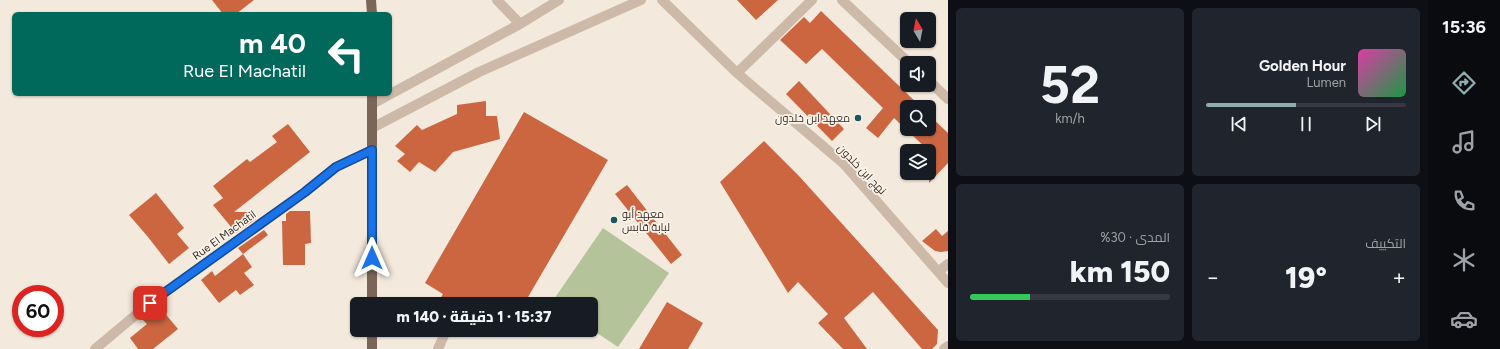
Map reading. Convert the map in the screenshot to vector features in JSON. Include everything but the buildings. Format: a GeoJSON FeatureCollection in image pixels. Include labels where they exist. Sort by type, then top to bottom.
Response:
{"type":"FeatureCollection","features":[{"type":"Feature","properties":{"kind":"main road"},"geometry":{"type":"LineString","coordinates":[[371,0],[372,12]]}},
{"type":"Feature","properties":{"kind":"main road"},"geometry":{"type":"LineString","coordinates":[[372,99],[372,297]]}},
{"type":"Feature","properties":{"kind":"main road"},"geometry":{"type":"LineString","coordinates":[[372,337],[372,349]]}},
{"type":"Feature","properties":{"kind":"street"},"geometry":{"type":"LineString","coordinates":[[497,0],[520,24]]}},
{"type":"Feature","properties":{"kind":"street"},"geometry":{"type":"LineString","coordinates":[[392,89],[520,24],[559,0]]}},
{"type":"Feature","properties":{"kind":"street"},"geometry":{"type":"LineString","coordinates":[[372,128],[479,72],[641,0]]}},
{"type":"Feature","properties":{"kind":"street","name":"نهج ابن خلدون"},"geometry":{"type":"LineString","coordinates":[[662,0],[737,73],[844,164],[948,283]]}},
{"type":"Feature","properties":{"kind":"street"},"geometry":{"type":"LineString","coordinates":[[737,73],[812,0]]}},
{"type":"Feature","properties":{"kind":"street"},"geometry":{"type":"LineString","coordinates":[[842,0],[902,56]]}},
{"type":"Feature","properties":{"kind":"street"},"geometry":{"type":"LineString","coordinates":[[936,88],[948,99]]}},
{"type":"Feature","properties":{"kind":"street","name":"Rue El Machatil"},"geometry":{"type":"LineString","coordinates":[[95,349],[150,303],[305,192],[336,167],[372,150]]}},
{"type":"Feature","properties":{"kind":"street"},"geometry":{"type":"LineString","coordinates":[[939,271],[948,264]]}},
{"type":"Feature","properties":{"kind":"street"},"geometry":{"type":"LineString","coordinates":[[438,349],[443,337]]}},
{"type":"Feature","properties":{"kind":"street"},"geometry":{"type":"LineString","coordinates":[[944,349],[948,346]]}},
{"type":"Feature","properties":{"kind":"green space"},"geometry":{"type":"Polygon","coordinates":[[[603,228],[669,273],[618,347],[598,334],[598,297],[555,297],[603,228]]]}},
{"type":"Feature","properties":{"kind":"place","name":"معهد ابن خلدون"},"geometry":{"type":"Point","coordinates":[858,118]}},
{"type":"Feature","properties":{"kind":"place","name":"معهد أبو لبابة قابس"},"geometry":{"type":"Point","coordinates":[614,220]}},
{"type":"Feature","properties":{"kind":"route"},"geometry":{"type":"LineString","coordinates":[[150,303],[305,192],[336,167],[372,150],[372,258]]}}]}
